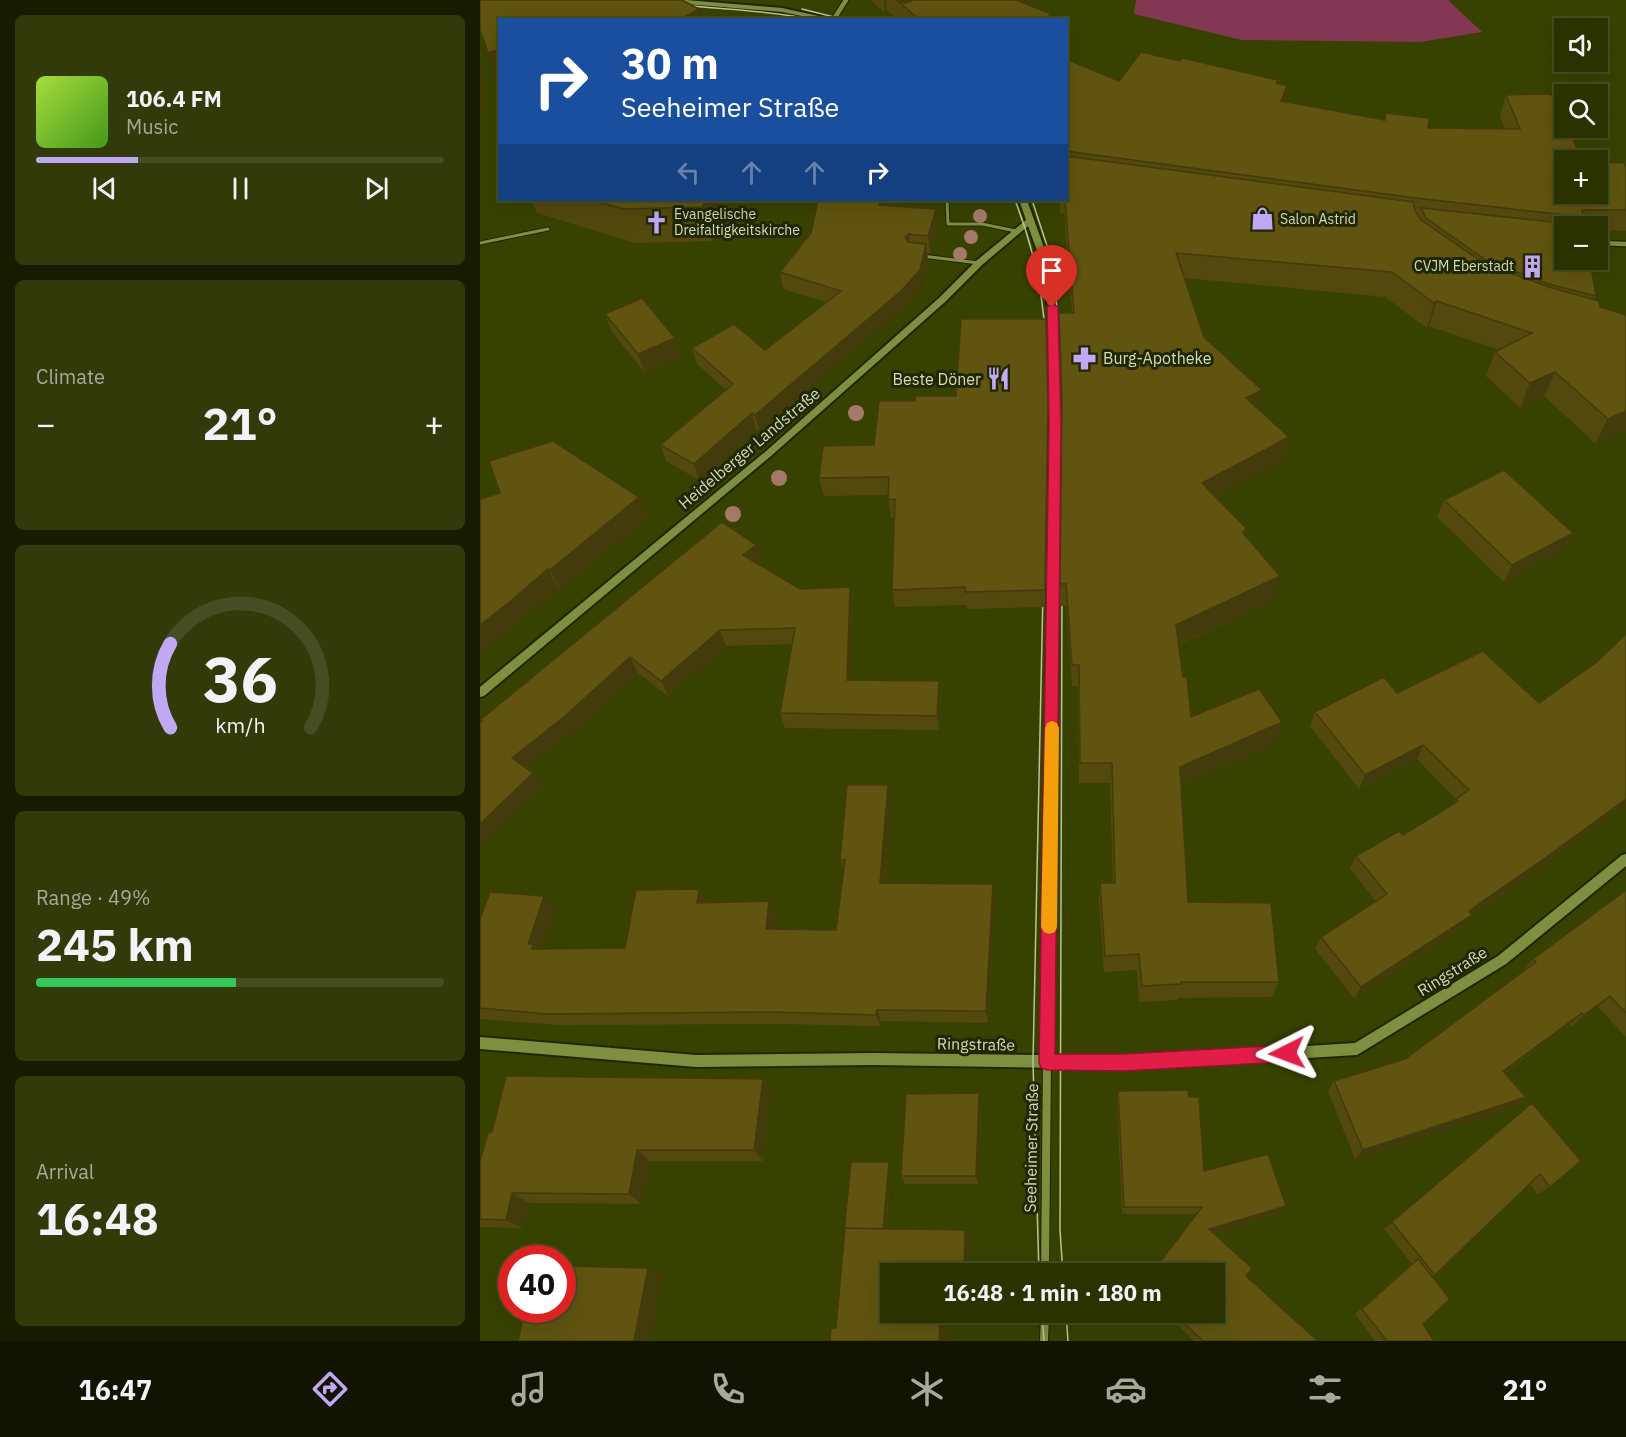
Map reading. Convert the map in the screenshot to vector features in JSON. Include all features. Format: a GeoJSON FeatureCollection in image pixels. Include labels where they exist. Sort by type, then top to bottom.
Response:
{"type":"FeatureCollection","features":[{"type":"Feature","properties":{"kind":"street"},"geometry":{"type":"LineString","coordinates":[[662,0],[782,10],[828,18]]}},
{"type":"Feature","properties":{"kind":"street"},"geometry":{"type":"LineString","coordinates":[[835,18],[846,0]]}},
{"type":"Feature","properties":{"kind":"street","name":"Seeheimer Straße"},"geometry":{"type":"LineString","coordinates":[[1023,201],[1043,256],[1052,307],[1055,422],[1045,1263]]}},
{"type":"Feature","properties":{"kind":"street","name":"Heidelberger Landstraße"},"geometry":{"type":"LineString","coordinates":[[480,693],[768,454],[942,300],[979,263],[1031,220]]}},
{"type":"Feature","properties":{"kind":"street"},"geometry":{"type":"LineString","coordinates":[[1608,243],[1626,244]]}},
{"type":"Feature","properties":{"kind":"street","name":"Ringstraße"},"geometry":{"type":"LineString","coordinates":[[480,1042],[696,1060],[873,1059],[1124,1063],[1357,1050],[1502,960],[1626,859]]}},
{"type":"Feature","properties":{"kind":"street"},"geometry":{"type":"LineString","coordinates":[[1044,1341],[1045,1323]]}},
{"type":"Feature","properties":{"kind":"lane"},"geometry":{"type":"LineString","coordinates":[[947,201],[948,224],[982,224],[1016,231]]}},
{"type":"Feature","properties":{"kind":"lane"},"geometry":{"type":"LineString","coordinates":[[480,243],[548,229]]}},
{"type":"Feature","properties":{"kind":"lane"},"geometry":{"type":"LineString","coordinates":[[919,256],[979,263]]}},
{"type":"Feature","properties":{"kind":"shaded area"},"geometry":{"type":"Polygon","coordinates":[[[1136,0],[1448,0],[1482,32],[1420,42],[1242,40],[1134,14],[1136,0]]]}},
{"type":"Feature","properties":{"kind":"building"},"geometry":{"type":"Polygon","coordinates":[[[480,0],[682,0],[699,9],[684,17],[686,18],[498,18],[498,50],[488,53],[480,30],[480,0]]]}},
{"type":"Feature","properties":{"kind":"building"},"geometry":{"type":"Polygon","coordinates":[[[897,0],[906,3],[913,0],[1016,0],[1051,14],[1046,18],[918,18],[897,0]]]}},
{"type":"Feature","properties":{"kind":"building"},"geometry":{"type":"Polygon","coordinates":[[[1141,52],[1180,61],[1182,58],[1278,80],[1276,83],[1287,86],[1281,101],[1385,120],[1386,113],[1429,118],[1428,128],[1520,129],[1506,95],[1551,94],[1554,100],[1554,138],[1572,138],[1578,150],[1554,150],[1554,204],[1608,204],[1608,162],[1624,163],[1626,167],[1626,210],[1582,210],[1583,216],[1574,216],[1416,198],[1068,151],[1068,60],[1119,81],[1141,52]]]}},
{"type":"Feature","properties":{"kind":"building"},"geometry":{"type":"Polygon","coordinates":[[[1068,156],[1413,202],[1415,211],[1421,220],[1485,264],[1549,287],[1599,301],[1600,307],[1626,315],[1626,411],[1608,419],[1555,372],[1530,383],[1495,352],[1532,333],[1437,301],[1434,303],[1392,272],[1176,253],[1204,337],[1262,390],[1246,398],[1289,437],[1202,483],[1246,528],[1243,533],[1280,576],[1176,625],[1183,677],[1187,677],[1191,717],[1259,689],[1282,722],[1180,767],[1188,902],[1271,903],[1279,982],[1181,982],[1181,984],[1142,986],[1139,954],[1105,956],[1100,883],[1115,883],[1112,763],[1080,763],[1079,665],[1072,665],[1066,584],[1060,584],[1062,398],[1059,313],[1074,313],[1065,201],[1068,201],[1068,156]]]}},
{"type":"Feature","properties":{"kind":"building"},"geometry":{"type":"Polygon","coordinates":[[[595,201],[704,201],[703,207],[624,209],[595,201]]]}},
{"type":"Feature","properties":{"kind":"building"},"geometry":{"type":"Polygon","coordinates":[[[818,201],[880,201],[879,205],[936,209],[928,236],[909,234],[905,237],[908,242],[926,244],[920,270],[901,291],[755,415],[752,413],[694,464],[660,445],[733,384],[692,348],[734,324],[765,350],[841,291],[780,272],[811,233],[818,201]]]}},
{"type":"Feature","properties":{"kind":"building"},"geometry":{"type":"Polygon","coordinates":[[[1421,208],[1554,222],[1554,270],[1592,270],[1596,296],[1549,284],[1487,261],[1426,218],[1421,208]]]}},
{"type":"Feature","properties":{"kind":"building"},"geometry":{"type":"Polygon","coordinates":[[[642,298],[675,338],[638,354],[605,314],[642,298]]]}},
{"type":"Feature","properties":{"kind":"building"},"geometry":{"type":"Polygon","coordinates":[[[961,319],[1046,319],[1048,403],[1045,590],[965,592],[965,587],[892,590],[895,499],[888,500],[889,477],[819,478],[823,446],[874,445],[879,401],[915,401],[916,396],[956,396],[961,319]]]}},
{"type":"Feature","properties":{"kind":"building"},"geometry":{"type":"Polygon","coordinates":[[[553,441],[639,497],[480,625],[480,499],[500,493],[489,461],[553,441]]]}},
{"type":"Feature","properties":{"kind":"building"},"geometry":{"type":"Polygon","coordinates":[[[1504,470],[1573,533],[1512,565],[1444,500],[1504,470]]]}},
{"type":"Feature","properties":{"kind":"building"},"geometry":{"type":"Polygon","coordinates":[[[722,522],[756,545],[743,555],[800,589],[850,587],[847,680],[939,681],[937,716],[780,713],[795,628],[720,630],[661,681],[630,657],[565,716],[512,758],[533,773],[480,824],[480,723],[482,721],[480,720],[722,522]]]}},
{"type":"Feature","properties":{"kind":"building"},"geometry":{"type":"Polygon","coordinates":[[[1626,634],[1626,799],[1469,911],[1472,915],[1361,987],[1321,937],[1387,894],[1356,856],[1399,831],[1403,835],[1458,801],[1456,799],[1469,790],[1423,745],[1365,775],[1315,712],[1384,677],[1397,693],[1483,651],[1539,703],[1598,661],[1626,634]]]}},
{"type":"Feature","properties":{"kind":"building"},"geometry":{"type":"Polygon","coordinates":[[[847,785],[888,785],[880,883],[993,884],[986,1011],[877,1010],[876,1015],[775,1012],[547,1014],[480,1008],[480,919],[490,892],[544,896],[528,944],[533,944],[532,949],[625,948],[636,890],[699,889],[697,903],[769,901],[766,929],[836,930],[845,860],[840,860],[847,785]]]}},
{"type":"Feature","properties":{"kind":"building"},"geometry":{"type":"Polygon","coordinates":[[[1626,890],[1626,1013],[1610,996],[1584,1015],[1582,1013],[1503,1071],[1526,1097],[1363,1150],[1334,1081],[1405,1059],[1536,962],[1533,959],[1626,890]]]}},
{"type":"Feature","properties":{"kind":"building"},"geometry":{"type":"Polygon","coordinates":[[[506,1076],[763,1079],[754,1150],[637,1150],[629,1194],[512,1193],[506,1220],[480,1219],[480,1161],[488,1133],[492,1132],[506,1076]]]}},
{"type":"Feature","properties":{"kind":"building"},"geometry":{"type":"Polygon","coordinates":[[[1188,1090],[1189,1097],[1199,1097],[1204,1171],[1268,1154],[1286,1206],[1209,1229],[1252,1268],[1246,1276],[1317,1341],[1203,1341],[1184,1323],[1225,1323],[1225,1263],[1159,1263],[1202,1207],[1124,1207],[1118,1091],[1188,1090]]]}},
{"type":"Feature","properties":{"kind":"building"},"geometry":{"type":"Polygon","coordinates":[[[979,1093],[976,1176],[901,1176],[906,1094],[979,1093]]]}},
{"type":"Feature","properties":{"kind":"building"},"geometry":{"type":"Polygon","coordinates":[[[1532,1103],[1581,1161],[1550,1187],[1540,1174],[1435,1275],[1392,1222],[1532,1103]]]}},
{"type":"Feature","properties":{"kind":"building"},"geometry":{"type":"Polygon","coordinates":[[[851,1162],[889,1162],[883,1229],[845,1228],[844,1232],[851,1162]]]}},
{"type":"Feature","properties":{"kind":"building"},"geometry":{"type":"Polygon","coordinates":[[[845,1228],[965,1230],[964,1263],[880,1263],[880,1323],[940,1323],[939,1341],[830,1341],[831,1328],[836,1328],[845,1228]]]}},
{"type":"Feature","properties":{"kind":"building"},"geometry":{"type":"Polygon","coordinates":[[[1418,1259],[1450,1299],[1423,1324],[1434,1341],[1387,1341],[1362,1309],[1418,1259]]]}},
{"type":"Feature","properties":{"kind":"building"},"geometry":{"type":"Polygon","coordinates":[[[576,1266],[648,1268],[634,1341],[518,1341],[522,1323],[576,1323],[576,1266]]]}},
{"type":"Feature","properties":{"kind":"tram line"},"geometry":{"type":"LineString","coordinates":[[645,0],[806,18]]}},
{"type":"Feature","properties":{"kind":"tram line"},"geometry":{"type":"LineString","coordinates":[[802,9],[838,18]]}},
{"type":"Feature","properties":{"kind":"tram line"},"geometry":{"type":"LineString","coordinates":[[1015,201],[1036,266],[1045,336]]}},
{"type":"Feature","properties":{"kind":"tram line"},"geometry":{"type":"LineString","coordinates":[[1032,201],[1051,258],[1060,332]]}},
{"type":"Feature","properties":{"kind":"tram line"},"geometry":{"type":"LineString","coordinates":[[1062,590],[1060,1230],[1062,1263]]}},
{"type":"Feature","properties":{"kind":"tram line"},"geometry":{"type":"LineString","coordinates":[[1039,1263],[1033,1062],[1043,591]]}},
{"type":"Feature","properties":{"kind":"tram line"},"geometry":{"type":"LineString","coordinates":[[1043,1323],[1044,1341]]}},
{"type":"Feature","properties":{"kind":"tram line"},"geometry":{"type":"LineString","coordinates":[[1067,1323],[1068,1341]]}},
{"type":"Feature","properties":{"kind":"slow traffic"},"geometry":{"type":"LineString","coordinates":[[1049,927],[1052,728]]}},
{"type":"Feature","properties":{"kind":"place","name":"Salon Astrid"},"geometry":{"type":"Point","coordinates":[1262,219]}},
{"type":"Feature","properties":{"kind":"place","name":"Evangelische Dreifaltigkeitskirche"},"geometry":{"type":"Point","coordinates":[656,222]}},
{"type":"Feature","properties":{"kind":"place","name":"CVJM Eberstadt"},"geometry":{"type":"Point","coordinates":[1532,266]}},
{"type":"Feature","properties":{"kind":"place","name":"Burg-Apotheke"},"geometry":{"type":"Point","coordinates":[1085,358]}},
{"type":"Feature","properties":{"kind":"place","name":"Beste Döner"},"geometry":{"type":"Point","coordinates":[999,379]}},
{"type":"Feature","properties":{"kind":"route"},"geometry":{"type":"LineString","coordinates":[[1052,307],[1055,422],[1047,1062],[1124,1063],[1287,1053]]}}]}
